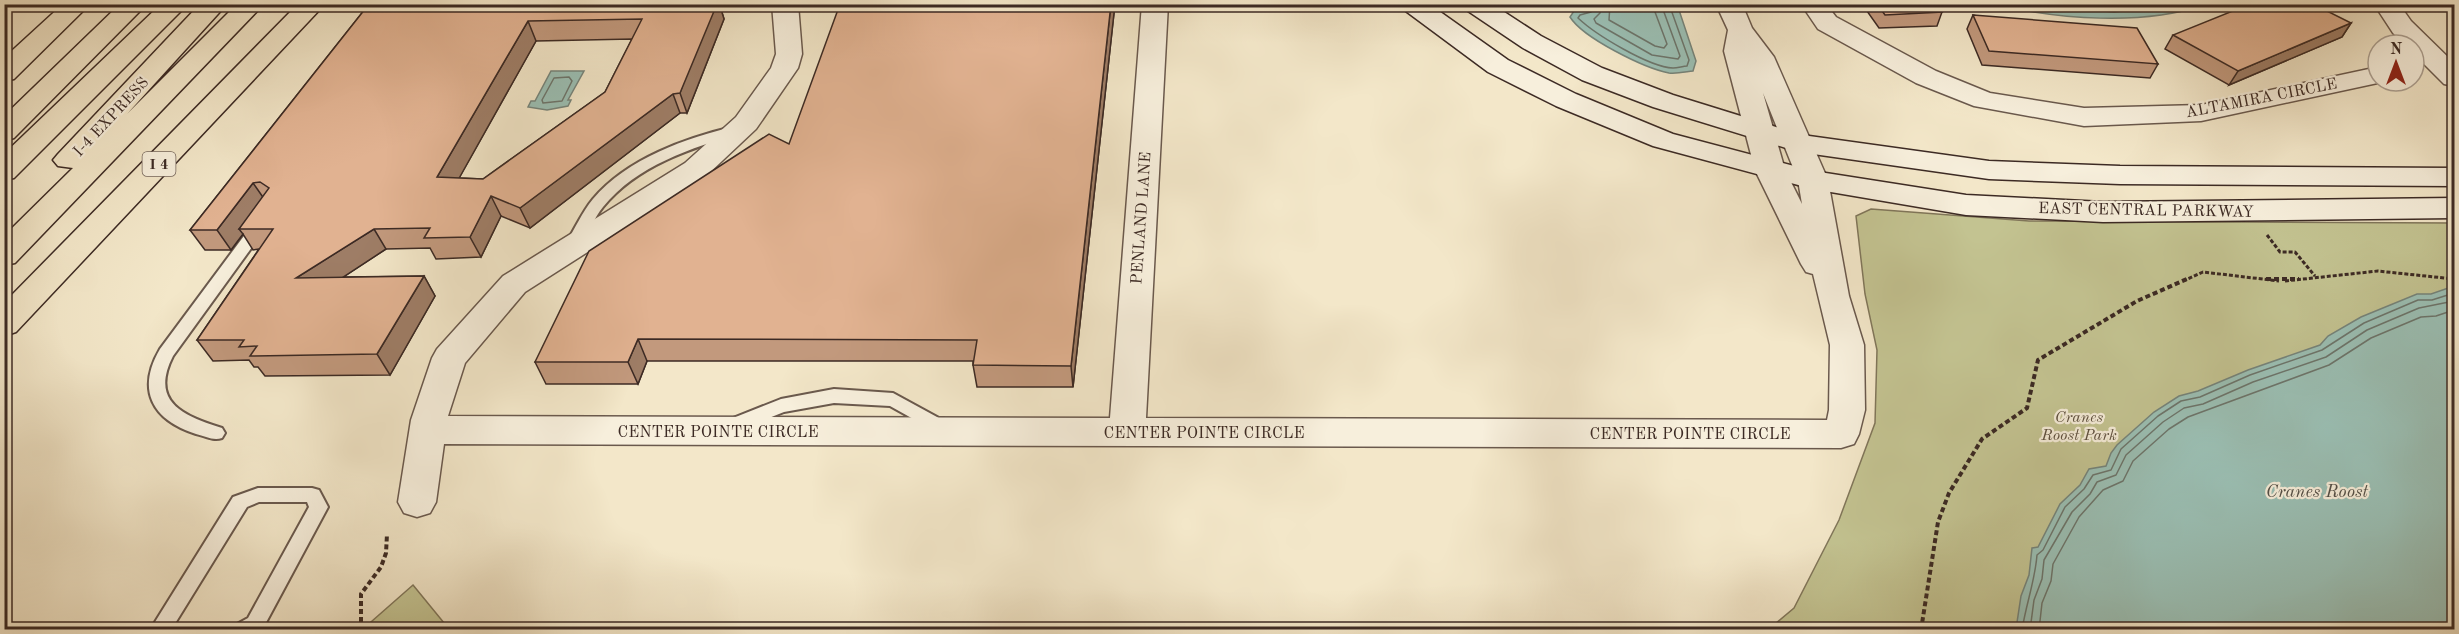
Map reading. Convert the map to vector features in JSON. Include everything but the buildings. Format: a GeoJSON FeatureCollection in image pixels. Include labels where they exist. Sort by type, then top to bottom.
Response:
{"type":"FeatureCollection","features":[{"type":"Feature","properties":{"kind":"highway"},"geometry":{"type":"LineString","coordinates":[[4,73],[78,4]]}},
{"type":"Feature","properties":{"kind":"highway"},"geometry":{"type":"LineString","coordinates":[[4,132],[135,4]]}},
{"type":"Feature","properties":{"kind":"highway","name":"I-4 EXPRESS"},"geometry":{"type":"LineString","coordinates":[[4,171],[176,4]]}},
{"type":"Feature","properties":{"kind":"highway","name":"I-4 EXPRESS"},"geometry":{"type":"LineString","coordinates":[[4,227],[215,4]]}},
{"type":"Feature","properties":{"kind":"highway"},"geometry":{"type":"LineString","coordinates":[[4,255],[252,4]]}},
{"type":"Feature","properties":{"kind":"highway","name":"I 4"},"geometry":{"type":"LineString","coordinates":[[4,324],[313,4]]}},
{"type":"Feature","properties":{"kind":"street"},"geometry":{"type":"LineString","coordinates":[[417,502],[427,430],[450,358],[514,284],[695,170],[747,123],[784,68],[789,54],[785,4]]}},
{"type":"Feature","properties":{"kind":"street","name":"PENLAND LANE"},"geometry":{"type":"LineString","coordinates":[[1127,432],[1155,4]]}},
{"type":"Feature","properties":{"kind":"street","name":"EAST CENTRAL PARKWAY"},"geometry":{"type":"LineString","coordinates":[[1412,4],[1498,66],[1566,100],[1663,140],[1813,180],[1966,205],[2103,212],[2454,208]]}},
{"type":"Feature","properties":{"kind":"street","name":"EAST CENTRAL PARKWAY"},"geometry":{"type":"LineString","coordinates":[[1474,4],[1532,42],[1592,74],[1663,101],[1799,143],[1989,170],[2120,175],[2454,177]]}},
{"type":"Feature","properties":{"kind":"street","name":"ALTAMIRA CIRCLE"},"geometry":{"type":"LineString","coordinates":[[1813,4],[1827,23],[1936,81],[1984,100],[2084,117],[2202,113],[2366,78]]}},
{"type":"Feature","properties":{"kind":"street"},"geometry":{"type":"LineString","coordinates":[[2386,4],[2402,27],[2450,73]]}},
{"type":"Feature","properties":{"kind":"street","name":"CENTER POINTE CIRCLE"},"geometry":{"type":"LineString","coordinates":[[1734,17],[1737,51],[1770,170],[1833,296]]}},
{"type":"Feature","properties":{"kind":"street","name":"CENTER POINTE CIRCLE"},"geometry":{"type":"LineString","coordinates":[[427,430],[1841,434],[1847,410],[1847,345],[1833,296],[1813,180],[1761,57],[1734,17]]}},
{"type":"Feature","properties":{"kind":"street"},"geometry":{"type":"LineString","coordinates":[[2426,71],[2450,73]]}},
{"type":"Feature","properties":{"kind":"lane"},"geometry":{"type":"LineString","coordinates":[[216,433],[180,420],[164,408],[158,395],[157,374],[166,353],[272,209]]}},
{"type":"Feature","properties":{"kind":"lane"},"geometry":{"type":"LineString","coordinates":[[160,630],[240,502],[258,495],[312,495],[319,507],[255,624],[244,630]]}},
{"type":"Feature","properties":{"kind":"path"},"geometry":{"type":"LineString","coordinates":[[2265,232],[2280,252],[2295,252],[2315,276]]}},
{"type":"Feature","properties":{"kind":"path"},"geometry":{"type":"LineString","coordinates":[[1921,630],[1938,522],[1949,493],[1982,439],[2027,408],[2038,360],[2136,301],[2203,272],[2282,281],[2315,276],[2395,272],[2454,279]]}},
{"type":"Feature","properties":{"kind":"path"},"geometry":{"type":"LineString","coordinates":[[361,630],[361,594],[382,569],[387,547],[387,534]]}},
{"type":"Feature","properties":{"kind":"green space","name":"Cranes Roost Park"},"geometry":{"type":"Polygon","coordinates":[[[1871,209],[2029,221],[2454,223],[2454,629],[1768,630],[1794,608],[1839,520],[1875,423],[1877,350],[1865,294],[1856,216],[1871,209]]]}},
{"type":"Feature","properties":{"kind":"green space"},"geometry":{"type":"Polygon","coordinates":[[[413,585],[449,629],[363,629],[413,585]]]}},
{"type":"Feature","properties":{"kind":"water"},"geometry":{"type":"Polygon","coordinates":[[[1598,5],[1671,5],[1679,10],[1696,61],[1693,71],[1669,73],[1645,65],[1600,43],[1570,17],[1574,11],[1598,5]]]}},
{"type":"Feature","properties":{"kind":"water"},"geometry":{"type":"Polygon","coordinates":[[[1997,5],[2204,5],[2154,16],[2101,18],[2047,14],[1997,5]]]}},
{"type":"Feature","properties":{"kind":"water"},"geometry":{"type":"Polygon","coordinates":[[[551,71],[584,71],[568,100],[571,100],[568,106],[547,110],[528,107],[531,101],[535,101],[551,71]]]}},
{"type":"Feature","properties":{"kind":"water","name":"Cranes Roost"},"geometry":{"type":"Polygon","coordinates":[[[2454,286],[2454,629],[2016,629],[2021,596],[2029,575],[2032,548],[2038,547],[2060,504],[2080,485],[2089,469],[2106,466],[2117,445],[2154,412],[2179,396],[2320,345],[2328,336],[2361,317],[2417,294],[2431,294],[2454,286]]]}}]}
